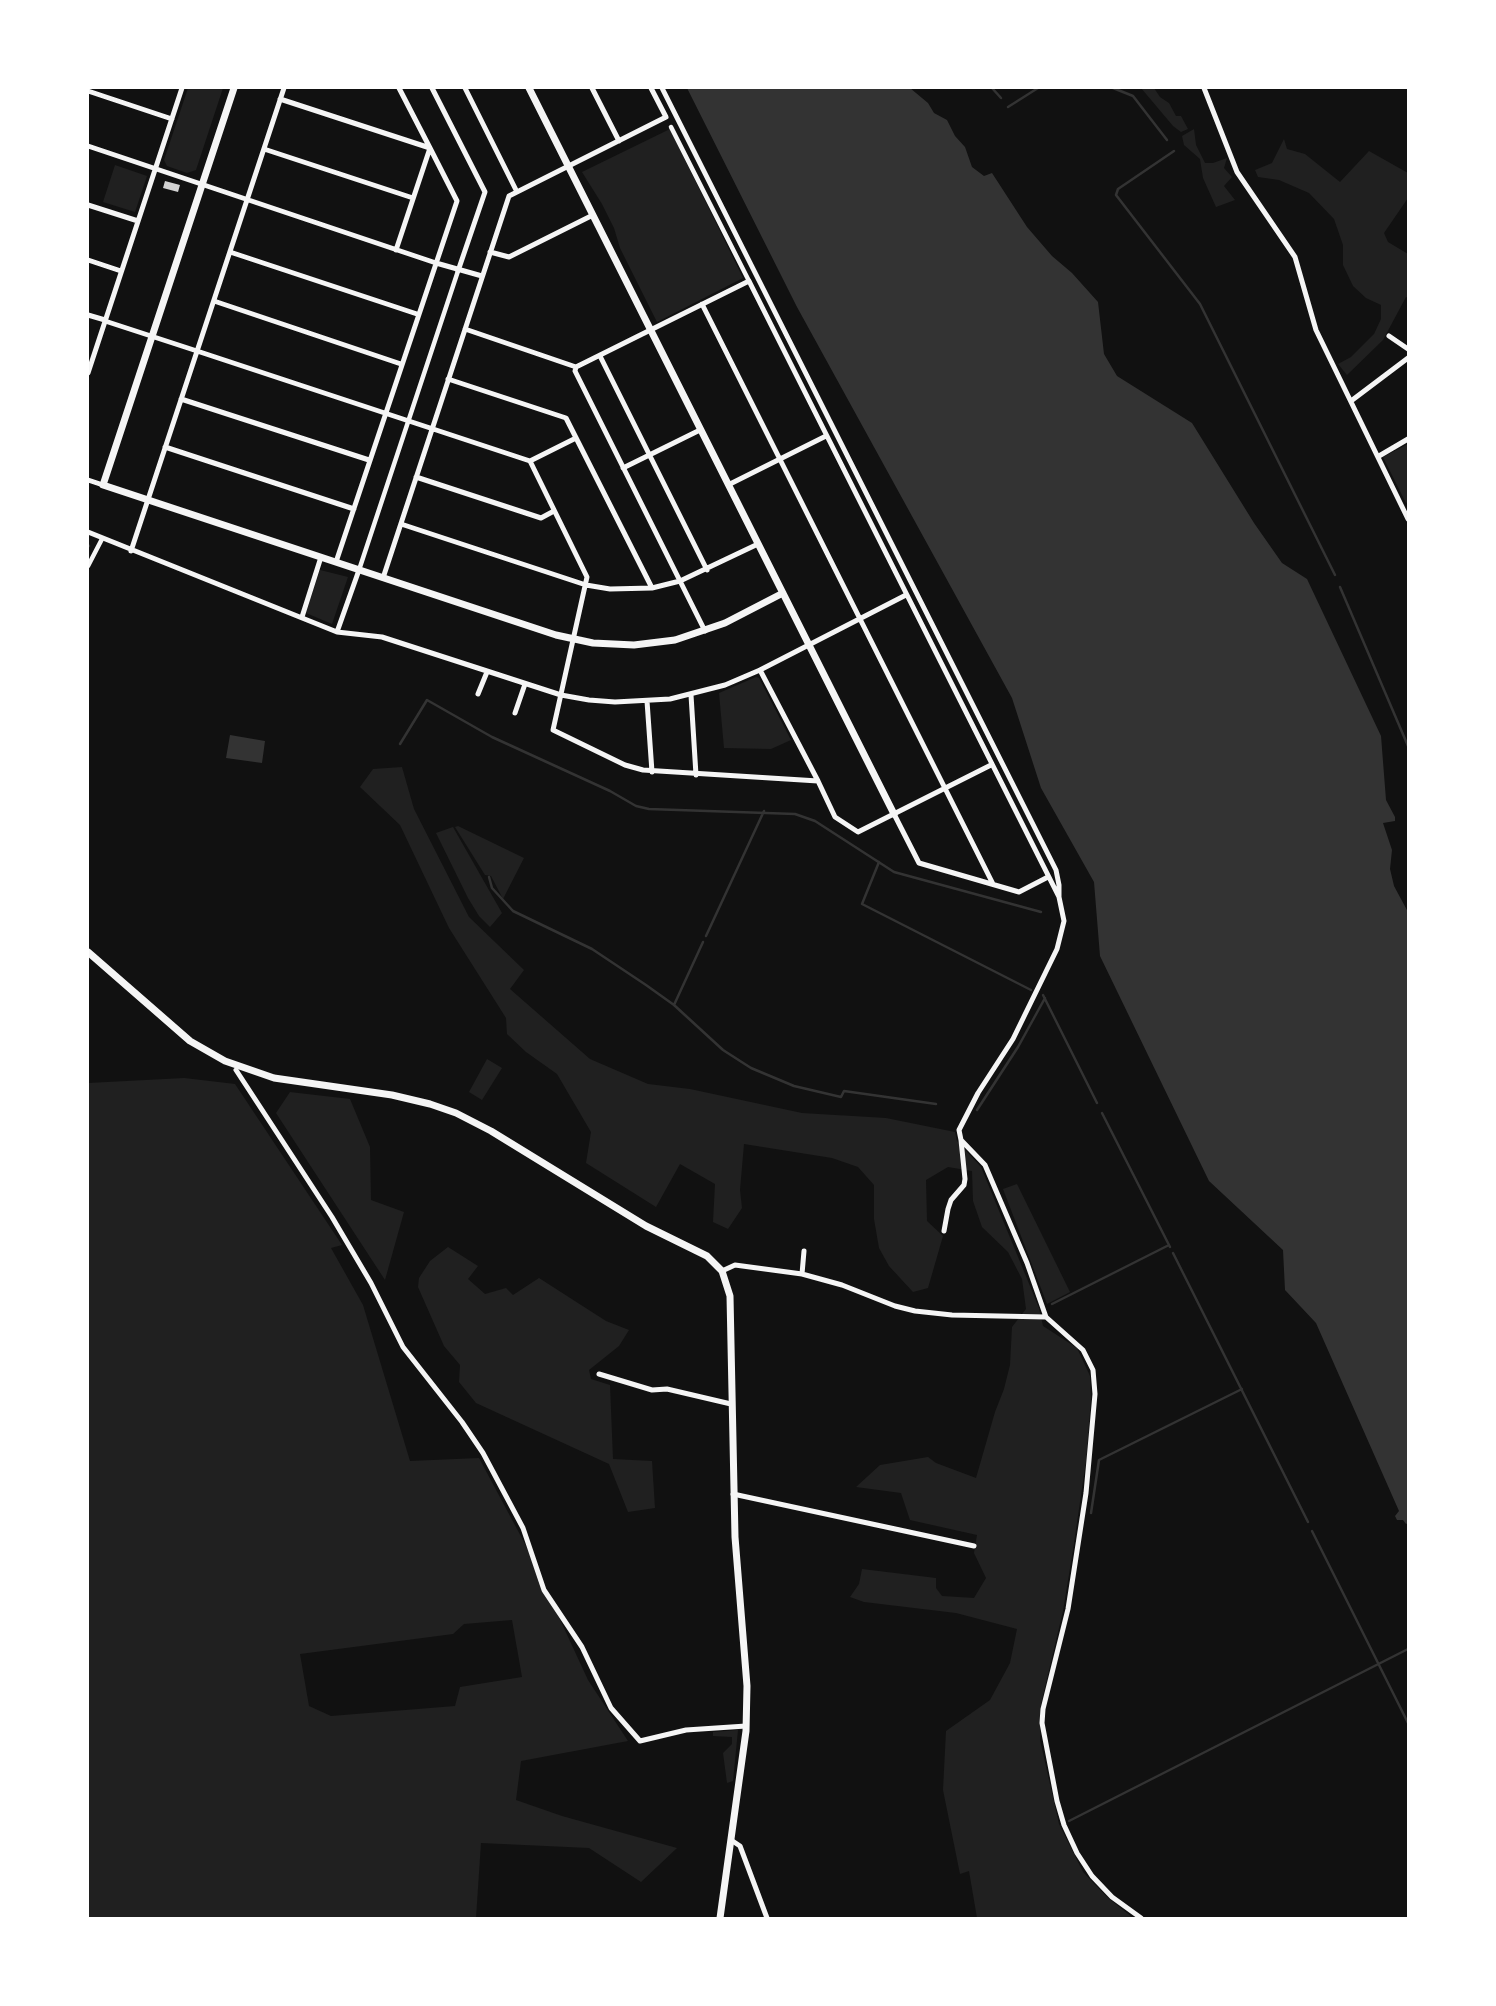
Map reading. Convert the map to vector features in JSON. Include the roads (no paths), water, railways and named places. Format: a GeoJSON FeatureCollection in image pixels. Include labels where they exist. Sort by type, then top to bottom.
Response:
{"type":"FeatureCollection","features":[{"type":"Feature","properties":{"kind":"street"},"geometry":{"type":"LineString","coordinates":[[88,371],[182,88]]}},
{"type":"Feature","properties":{"kind":"street"},"geometry":{"type":"LineString","coordinates":[[103,485],[233,88]]}},
{"type":"Feature","properties":{"kind":"street"},"geometry":{"type":"LineString","coordinates":[[131,551],[284,88]]}},
{"type":"Feature","properties":{"kind":"street"},"geometry":{"type":"LineString","coordinates":[[336,562],[457,201],[399,88]]}},
{"type":"Feature","properties":{"kind":"street"},"geometry":{"type":"LineString","coordinates":[[337,632],[485,192],[432,88]]}},
{"type":"Feature","properties":{"kind":"street"},"geometry":{"type":"LineString","coordinates":[[465,88],[517,191]]}},
{"type":"Feature","properties":{"kind":"street"},"geometry":{"type":"LineString","coordinates":[[529,88],[919,863],[1019,892],[1048,877]]}},
{"type":"Feature","properties":{"kind":"street"},"geometry":{"type":"LineString","coordinates":[[592,88],[619,141]]}},
{"type":"Feature","properties":{"kind":"street"},"geometry":{"type":"LineString","coordinates":[[383,578],[509,196],[666,117],[651,88]]}},
{"type":"Feature","properties":{"kind":"street"},"geometry":{"type":"LineString","coordinates":[[662,88],[1056,870],[1063,921],[1059,944],[1013,1039],[962,1121],[959,1130],[965,1179],[964,1185],[947,1209],[944,1231]]}},
{"type":"Feature","properties":{"kind":"street"},"geometry":{"type":"LineString","coordinates":[[1204,88],[1237,172],[1295,257],[1316,330],[1409,519]]}},
{"type":"Feature","properties":{"kind":"street"},"geometry":{"type":"LineString","coordinates":[[88,91],[172,119]]}},
{"type":"Feature","properties":{"kind":"street"},"geometry":{"type":"LineString","coordinates":[[280,99],[430,148]]}},
{"type":"Feature","properties":{"kind":"street"},"geometry":{"type":"LineString","coordinates":[[671,127],[1059,897]]}},
{"type":"Feature","properties":{"kind":"street"},"geometry":{"type":"LineString","coordinates":[[88,146],[458,271],[482,276]]}},
{"type":"Feature","properties":{"kind":"street"},"geometry":{"type":"LineString","coordinates":[[396,250],[430,148]]}},
{"type":"Feature","properties":{"kind":"street"},"geometry":{"type":"LineString","coordinates":[[264,149],[413,198]]}},
{"type":"Feature","properties":{"kind":"street"},"geometry":{"type":"LineString","coordinates":[[88,205],[138,221]]}},
{"type":"Feature","properties":{"kind":"street"},"geometry":{"type":"LineString","coordinates":[[491,251],[509,257],[593,215]]}},
{"type":"Feature","properties":{"kind":"street"},"geometry":{"type":"LineString","coordinates":[[230,252],[417,314]]}},
{"type":"Feature","properties":{"kind":"street"},"geometry":{"type":"LineString","coordinates":[[88,260],[121,271]]}},
{"type":"Feature","properties":{"kind":"street"},"geometry":{"type":"LineString","coordinates":[[465,329],[576,367],[749,281]]}},
{"type":"Feature","properties":{"kind":"street"},"geometry":{"type":"LineString","coordinates":[[214,301],[401,363]]}},
{"type":"Feature","properties":{"kind":"street"},"geometry":{"type":"LineString","coordinates":[[702,304],[993,884]]}},
{"type":"Feature","properties":{"kind":"street"},"geometry":{"type":"LineString","coordinates":[[88,315],[530,461],[576,438]]}},
{"type":"Feature","properties":{"kind":"street"},"geometry":{"type":"LineString","coordinates":[[1389,336],[1409,349]]}},
{"type":"Feature","properties":{"kind":"street"},"geometry":{"type":"LineString","coordinates":[[600,356],[707,570]]}},
{"type":"Feature","properties":{"kind":"street"},"geometry":{"type":"LineString","coordinates":[[1351,401],[1409,358]]}},
{"type":"Feature","properties":{"kind":"street"},"geometry":{"type":"LineString","coordinates":[[576,367],[575,371],[705,631]]}},
{"type":"Feature","properties":{"kind":"street"},"geometry":{"type":"LineString","coordinates":[[448,379],[566,418],[652,588]]}},
{"type":"Feature","properties":{"kind":"street"},"geometry":{"type":"LineString","coordinates":[[181,399],[369,460]]}},
{"type":"Feature","properties":{"kind":"street"},"geometry":{"type":"LineString","coordinates":[[623,468],[700,430]]}},
{"type":"Feature","properties":{"kind":"street"},"geometry":{"type":"LineString","coordinates":[[728,485],[826,436]]}},
{"type":"Feature","properties":{"kind":"street"},"geometry":{"type":"LineString","coordinates":[[1379,456],[1409,439]]}},
{"type":"Feature","properties":{"kind":"street"},"geometry":{"type":"LineString","coordinates":[[165,447],[354,509]]}},
{"type":"Feature","properties":{"kind":"street"},"geometry":{"type":"LineString","coordinates":[[530,461],[586,574],[586,585],[553,730],[625,765],[652,772],[818,781]]}},
{"type":"Feature","properties":{"kind":"street"},"geometry":{"type":"LineString","coordinates":[[416,477],[541,518],[554,511]]}},
{"type":"Feature","properties":{"kind":"street"},"geometry":{"type":"LineString","coordinates":[[88,480],[574,639],[615,645],[675,640],[705,631],[783,593]]}},
{"type":"Feature","properties":{"kind":"street"},"geometry":{"type":"LineString","coordinates":[[401,524],[586,585],[610,589],[652,588],[680,581],[758,544]]}},
{"type":"Feature","properties":{"kind":"street"},"geometry":{"type":"LineString","coordinates":[[88,532],[337,632],[382,637],[561,695],[615,702],[691,695],[734,682],[906,595]]}},
{"type":"Feature","properties":{"kind":"street"},"geometry":{"type":"LineString","coordinates":[[88,566],[102,539]]}},
{"type":"Feature","properties":{"kind":"street"},"geometry":{"type":"LineString","coordinates":[[302,617],[321,557]]}},
{"type":"Feature","properties":{"kind":"street"},"geometry":{"type":"LineString","coordinates":[[760,670],[835,817],[858,831],[991,765]]}},
{"type":"Feature","properties":{"kind":"street"},"geometry":{"type":"LineString","coordinates":[[478,694],[487,672]]}},
{"type":"Feature","properties":{"kind":"street"},"geometry":{"type":"LineString","coordinates":[[515,713],[525,684]]}},
{"type":"Feature","properties":{"kind":"street"},"geometry":{"type":"LineString","coordinates":[[691,695],[696,775]]}},
{"type":"Feature","properties":{"kind":"street"},"geometry":{"type":"LineString","coordinates":[[647,701],[652,772]]}},
{"type":"Feature","properties":{"kind":"street"},"geometry":{"type":"LineString","coordinates":[[88,953],[181,1034],[225,1061],[274,1078],[392,1096],[456,1113],[501,1137],[646,1226],[707,1256],[722,1271],[730,1296],[733,1494],[747,1671],[747,1726],[720,1919]]}},
{"type":"Feature","properties":{"kind":"street"},"geometry":{"type":"LineString","coordinates":[[236,1070],[332,1217],[371,1283],[403,1347],[462,1422],[482,1453],[523,1528],[544,1591],[582,1647],[611,1707],[640,1741],[686,1730],[747,1726]]}},
{"type":"Feature","properties":{"kind":"street"},"geometry":{"type":"LineString","coordinates":[[961,1140],[985,1165],[1046,1317],[1077,1343],[1090,1362],[1095,1394],[1092,1444],[1068,1609],[1043,1709],[1044,1740],[1063,1825],[1077,1853],[1092,1876],[1112,1897],[1141,1919]]}},
{"type":"Feature","properties":{"kind":"street"},"geometry":{"type":"LineString","coordinates":[[802,1274],[804,1251]]}},
{"type":"Feature","properties":{"kind":"street"},"geometry":{"type":"LineString","coordinates":[[722,1271],[735,1265],[802,1274],[915,1311],[952,1315],[1046,1317]]}},
{"type":"Feature","properties":{"kind":"street"},"geometry":{"type":"LineString","coordinates":[[599,1374],[652,1390],[667,1389],[731,1404]]}},
{"type":"Feature","properties":{"kind":"street"},"geometry":{"type":"LineString","coordinates":[[733,1494],[974,1546]]}},
{"type":"Feature","properties":{"kind":"street"},"geometry":{"type":"LineString","coordinates":[[731,1840],[740,1846],[767,1919]]}},
{"type":"Feature","properties":{"kind":"waterway"},"geometry":{"type":"LineString","coordinates":[[992,88],[1001,98]]}},
{"type":"Feature","properties":{"kind":"waterway"},"geometry":{"type":"LineString","coordinates":[[1008,107],[1038,88]]}},
{"type":"Feature","properties":{"kind":"waterway"},"geometry":{"type":"LineString","coordinates":[[1113,88],[1133,96],[1167,140]]}},
{"type":"Feature","properties":{"kind":"waterway"},"geometry":{"type":"LineString","coordinates":[[1174,151],[1118,189],[1116,195],[1200,304],[1335,575]]}},
{"type":"Feature","properties":{"kind":"waterway"},"geometry":{"type":"LineString","coordinates":[[1340,587],[1408,746]]}},
{"type":"Feature","properties":{"kind":"waterway"},"geometry":{"type":"LineString","coordinates":[[400,744],[427,700],[492,737],[610,791],[636,806],[649,809],[795,814],[815,821],[894,872],[1041,912]]}},
{"type":"Feature","properties":{"kind":"waterway"},"geometry":{"type":"LineString","coordinates":[[706,936],[764,811]]}},
{"type":"Feature","properties":{"kind":"waterway"},"geometry":{"type":"LineString","coordinates":[[879,862],[862,904],[1031,990]]}},
{"type":"Feature","properties":{"kind":"waterway"},"geometry":{"type":"LineString","coordinates":[[489,877],[492,888],[513,911],[592,949],[674,1005],[723,1050],[751,1068],[794,1086],[841,1097],[844,1091],[936,1104]]}},
{"type":"Feature","properties":{"kind":"waterway"},"geometry":{"type":"LineString","coordinates":[[674,1005],[703,942]]}},
{"type":"Feature","properties":{"kind":"waterway"},"geometry":{"type":"LineString","coordinates":[[1043,995],[1097,1103]]}},
{"type":"Feature","properties":{"kind":"waterway"},"geometry":{"type":"LineString","coordinates":[[977,1110],[1018,1047],[1045,998]]}},
{"type":"Feature","properties":{"kind":"waterway"},"geometry":{"type":"LineString","coordinates":[[1102,1113],[1170,1247]]}},
{"type":"Feature","properties":{"kind":"waterway"},"geometry":{"type":"LineString","coordinates":[[1052,1304],[1169,1245]]}},
{"type":"Feature","properties":{"kind":"waterway"},"geometry":{"type":"LineString","coordinates":[[1173,1253],[1308,1522]]}},
{"type":"Feature","properties":{"kind":"waterway"},"geometry":{"type":"LineString","coordinates":[[1091,1513],[1099,1460],[1242,1389]]}},
{"type":"Feature","properties":{"kind":"waterway"},"geometry":{"type":"LineString","coordinates":[[1312,1531],[1408,1723]]}},
{"type":"Feature","properties":{"kind":"waterway"},"geometry":{"type":"LineString","coordinates":[[1069,1821],[1408,1649]]}}]}
